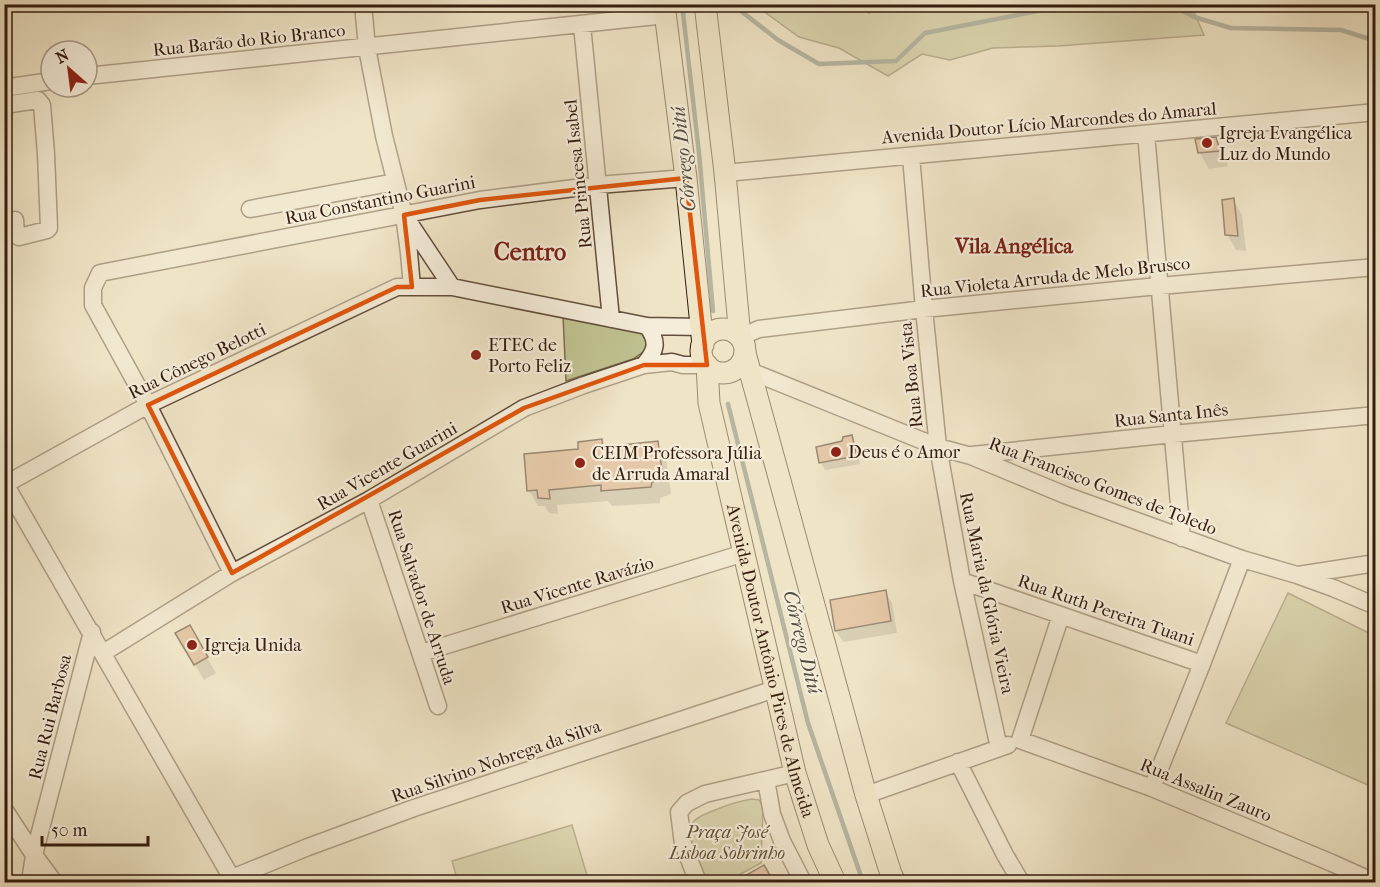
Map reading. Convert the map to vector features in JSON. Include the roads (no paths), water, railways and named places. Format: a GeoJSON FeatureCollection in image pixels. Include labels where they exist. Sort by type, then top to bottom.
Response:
{"type":"FeatureCollection","features":[{"type":"Feature","properties":{"kind":"main road"},"geometry":{"type":"LineString","coordinates":[[705,4],[745,354],[866,795],[891,874],[896,882]]}},
{"type":"Feature","properties":{"kind":"main road","name":"Avenida Doutor Antônio Pires de Almeida"},"geometry":{"type":"LineString","coordinates":[[665,10],[686,178],[709,403],[795,773],[818,845],[835,882]]}},
{"type":"Feature","properties":{"kind":"main road"},"geometry":{"type":"LineString","coordinates":[[720,330],[734,332],[745,354],[741,364],[729,372],[716,372],[704,346],[707,337],[713,332],[720,330]]}},
{"type":"Feature","properties":{"kind":"street"},"geometry":{"type":"LineString","coordinates":[[363,4],[367,48],[384,136],[404,215],[410,252],[412,286]]}},
{"type":"Feature","properties":{"kind":"street","name":"Rua Barão do Rio Branco"},"geometry":{"type":"LineString","coordinates":[[99,75],[582,25],[665,10]]}},
{"type":"Feature","properties":{"kind":"street","name":"Rua Princesa Isabel"},"geometry":{"type":"LineString","coordinates":[[582,25],[612,319]]}},
{"type":"Feature","properties":{"kind":"street"},"geometry":{"type":"LineString","coordinates":[[4,88],[39,83]]}},
{"type":"Feature","properties":{"kind":"street"},"geometry":{"type":"LineString","coordinates":[[4,105],[38,100],[42,105],[49,228],[19,237],[16,235],[15,220],[4,222]]}},
{"type":"Feature","properties":{"kind":"street","name":"Avenida Doutor Lício Marcondes do Amaral"},"geometry":{"type":"LineString","coordinates":[[725,173],[1376,112]]}},
{"type":"Feature","properties":{"kind":"street"},"geometry":{"type":"LineString","coordinates":[[1146,134],[1182,538]]}},
{"type":"Feature","properties":{"kind":"street","name":"Rua Boa Vista"},"geometry":{"type":"LineString","coordinates":[[912,156],[938,447]]}},
{"type":"Feature","properties":{"kind":"street","name":"Rua Constantino Guarini"},"geometry":{"type":"LineString","coordinates":[[148,405],[93,305],[93,288],[100,273],[480,200],[598,185],[686,178]]}},
{"type":"Feature","properties":{"kind":"street"},"geometry":{"type":"LineString","coordinates":[[250,209],[395,182]]}},
{"type":"Feature","properties":{"kind":"street"},"geometry":{"type":"LineString","coordinates":[[404,215],[452,287]]}},
{"type":"Feature","properties":{"kind":"street","name":"Rua Violeta Arruda de Melo Brusco"},"geometry":{"type":"LineString","coordinates":[[745,354],[759,329],[924,309],[1376,267]]}},
{"type":"Feature","properties":{"kind":"street","name":"Rua Cônego Belotti"},"geometry":{"type":"LineString","coordinates":[[5,483],[148,405],[398,287],[452,287],[647,326],[704,346]]}},
{"type":"Feature","properties":{"kind":"street"},"geometry":{"type":"LineString","coordinates":[[644,365],[654,351],[655,342],[647,326]]}},
{"type":"Feature","properties":{"kind":"street","name":"Rua Vicente Guarini"},"geometry":{"type":"LineString","coordinates":[[104,652],[232,573],[369,500],[525,408],[644,365],[672,362],[683,365],[704,346]]}},
{"type":"Feature","properties":{"kind":"street","name":"Rua Francisco Gomes de Toledo"},"geometry":{"type":"LineString","coordinates":[[745,354],[938,447],[971,456],[1065,495],[1242,559],[1297,575],[1376,606]]}},
{"type":"Feature","properties":{"kind":"street"},"geometry":{"type":"LineString","coordinates":[[148,405],[232,573]]}},
{"type":"Feature","properties":{"kind":"street","name":"Rua Santa Inês"},"geometry":{"type":"LineString","coordinates":[[971,456],[1376,415]]}},
{"type":"Feature","properties":{"kind":"street","name":"Rua Maria da Glória Vieira"},"geometry":{"type":"LineString","coordinates":[[938,447],[962,581],[999,748]]}},
{"type":"Feature","properties":{"kind":"street"},"geometry":{"type":"LineString","coordinates":[[5,483],[233,880]]}},
{"type":"Feature","properties":{"kind":"street","name":"Rua Salvador de Arruda"},"geometry":{"type":"LineString","coordinates":[[369,500],[438,705]]}},
{"type":"Feature","properties":{"kind":"street","name":"Rua Vicente Ravázio"},"geometry":{"type":"LineString","coordinates":[[421,653],[744,553]]}},
{"type":"Feature","properties":{"kind":"street"},"geometry":{"type":"LineString","coordinates":[[1152,788],[1242,559]]}},
{"type":"Feature","properties":{"kind":"street"},"geometry":{"type":"LineString","coordinates":[[1297,575],[1376,563]]}},
{"type":"Feature","properties":{"kind":"street","name":"Rua Ruth Pereira Tuani"},"geometry":{"type":"LineString","coordinates":[[962,581],[1202,664]]}},
{"type":"Feature","properties":{"kind":"street"},"geometry":{"type":"LineString","coordinates":[[866,795],[1020,740],[1061,615]]}},
{"type":"Feature","properties":{"kind":"street","name":"Rua Rui Barbosa"},"geometry":{"type":"LineString","coordinates":[[30,882],[34,855],[92,632]]}},
{"type":"Feature","properties":{"kind":"street","name":"Rua Silvino Nobrega da Silva"},"geometry":{"type":"LineString","coordinates":[[233,880],[308,847],[414,808],[775,689]]}},
{"type":"Feature","properties":{"kind":"street","name":"Rua Assalin Zauro"},"geometry":{"type":"LineString","coordinates":[[1020,740],[1152,788],[1332,863],[1370,882]]}},
{"type":"Feature","properties":{"kind":"street"},"geometry":{"type":"LineString","coordinates":[[958,762],[1021,882]]}},
{"type":"Feature","properties":{"kind":"street"},"geometry":{"type":"LineString","coordinates":[[698,882],[682,844],[679,812],[687,803],[705,794],[795,773]]}},
{"type":"Feature","properties":{"kind":"street"},"geometry":{"type":"LineString","coordinates":[[766,780],[772,814],[782,841],[803,882]]}},
{"type":"Feature","properties":{"kind":"street"},"geometry":{"type":"LineString","coordinates":[[4,809],[54,882]]}},
{"type":"Feature","properties":{"kind":"waterway","name":"Córrego Ditú"},"geometry":{"type":"LineString","coordinates":[[682,4],[699,153],[713,311]]}},
{"type":"Feature","properties":{"kind":"waterway"},"geometry":{"type":"LineString","coordinates":[[732,4],[778,40],[819,64],[896,61],[925,33],[1074,4]]}},
{"type":"Feature","properties":{"kind":"waterway"},"geometry":{"type":"LineString","coordinates":[[1170,4],[1194,17],[1231,28],[1341,30],[1376,41]]}},
{"type":"Feature","properties":{"kind":"waterway","name":"Córrego Ditú"},"geometry":{"type":"LineString","coordinates":[[728,404],[808,723],[863,882]]}},
{"type":"Feature","properties":{"kind":"place","name":"Igreja Evangélica Luz do Mundo"},"geometry":{"type":"Point","coordinates":[1207,143]}},
{"type":"Feature","properties":{"kind":"place","name":"ETEC de Porto Feliz"},"geometry":{"type":"Point","coordinates":[476,355]}},
{"type":"Feature","properties":{"kind":"place","name":"Deus é o Amor"},"geometry":{"type":"Point","coordinates":[836,452]}},
{"type":"Feature","properties":{"kind":"place","name":"CEIM Professora Júlia de Arruda Amaral"},"geometry":{"type":"Point","coordinates":[580,463]}},
{"type":"Feature","properties":{"kind":"place","name":"Igreja Unida"},"geometry":{"type":"Point","coordinates":[192,645]}},
{"type":"Feature","properties":{"kind":"district","name":"Vila Angélica"},"geometry":{"type":"Point","coordinates":[1014,246]}},
{"type":"Feature","properties":{"kind":"district","name":"Centro"},"geometry":{"type":"Point","coordinates":[530,252]}},
{"type":"Feature","properties":{"kind":"park label","name":"Praça José Lisboa Sobrinho"},"geometry":{"type":"Point","coordinates":[727,842]}}]}
